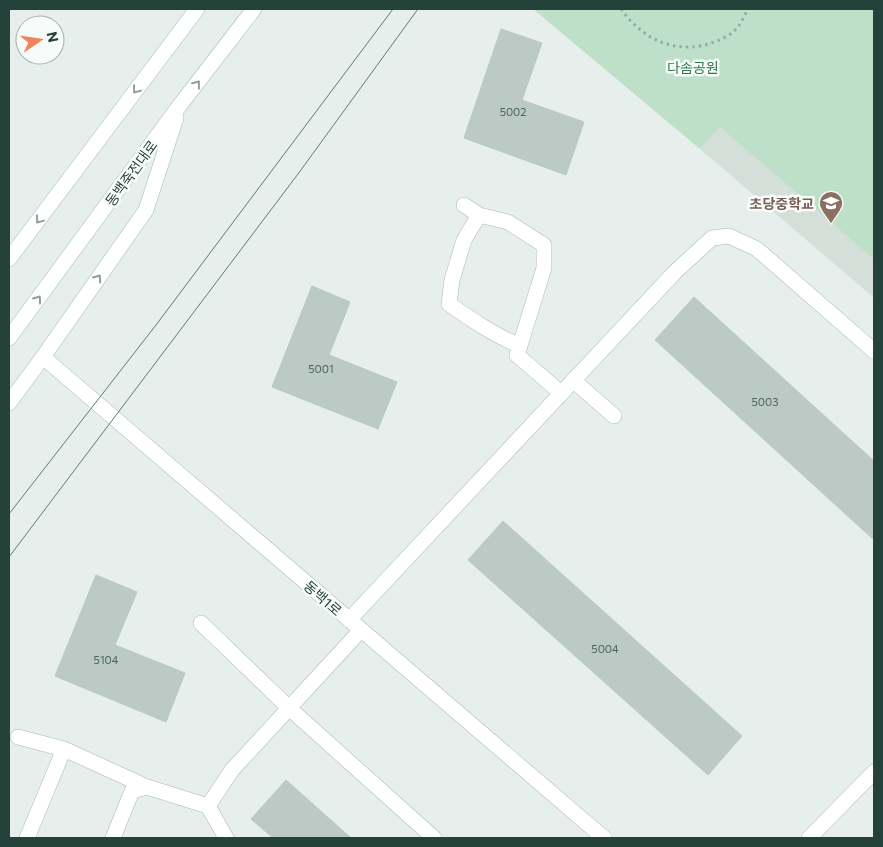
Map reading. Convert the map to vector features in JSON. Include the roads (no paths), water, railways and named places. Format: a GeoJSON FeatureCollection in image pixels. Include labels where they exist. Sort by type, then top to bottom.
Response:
{"type":"FeatureCollection","features":[{"type":"Feature","properties":{"kind":"main road"},"geometry":{"type":"LineString","coordinates":[[9,259],[197,9]]}},
{"type":"Feature","properties":{"kind":"main road","name":"동백죽전대로"},"geometry":{"type":"LineString","coordinates":[[9,338],[180,105],[254,9]]}},
{"type":"Feature","properties":{"kind":"main road"},"geometry":{"type":"LineString","coordinates":[[9,403],[146,210],[180,105]]}},
{"type":"Feature","properties":{"kind":"main road"},"geometry":{"type":"LineString","coordinates":[[464,205],[479,215],[508,222],[544,245],[544,268],[517,355],[561,393]]}},
{"type":"Feature","properties":{"kind":"main road"},"geometry":{"type":"LineString","coordinates":[[479,215],[464,240],[452,280],[449,304],[479,325],[520,346]]}},
{"type":"Feature","properties":{"kind":"main road"},"geometry":{"type":"LineString","coordinates":[[208,806],[232,770],[289,708],[355,625],[561,393],[682,265],[712,238],[729,236],[757,249],[874,351]]}},
{"type":"Feature","properties":{"kind":"main road","name":"동백1로"},"geometry":{"type":"LineString","coordinates":[[43,357],[604,838]]}},
{"type":"Feature","properties":{"kind":"main road"},"geometry":{"type":"LineString","coordinates":[[574,380],[614,416]]}},
{"type":"Feature","properties":{"kind":"main road"},"geometry":{"type":"LineString","coordinates":[[201,623],[289,708],[434,838]]}},
{"type":"Feature","properties":{"kind":"main road"},"geometry":{"type":"LineString","coordinates":[[18,737],[64,748],[147,786],[208,806],[226,838]]}},
{"type":"Feature","properties":{"kind":"main road"},"geometry":{"type":"LineString","coordinates":[[27,838],[64,748]]}},
{"type":"Feature","properties":{"kind":"main road"},"geometry":{"type":"LineString","coordinates":[[809,838],[874,772]]}},
{"type":"Feature","properties":{"kind":"main road"},"geometry":{"type":"LineString","coordinates":[[113,838],[132,791],[147,786]]}},
{"type":"Feature","properties":{"kind":"tram line"},"geometry":{"type":"LineString","coordinates":[[9,514],[156,325],[393,9]]}},
{"type":"Feature","properties":{"kind":"tram line"},"geometry":{"type":"LineString","coordinates":[[9,557],[298,174],[418,9]]}},
{"type":"Feature","properties":{"kind":"place","name":"초당중학교"},"geometry":{"type":"Point","coordinates":[831,224]}},
{"type":"Feature","properties":{"kind":"park label","name":"다솜공원"},"geometry":{"type":"Point","coordinates":[693,67]}}]}
